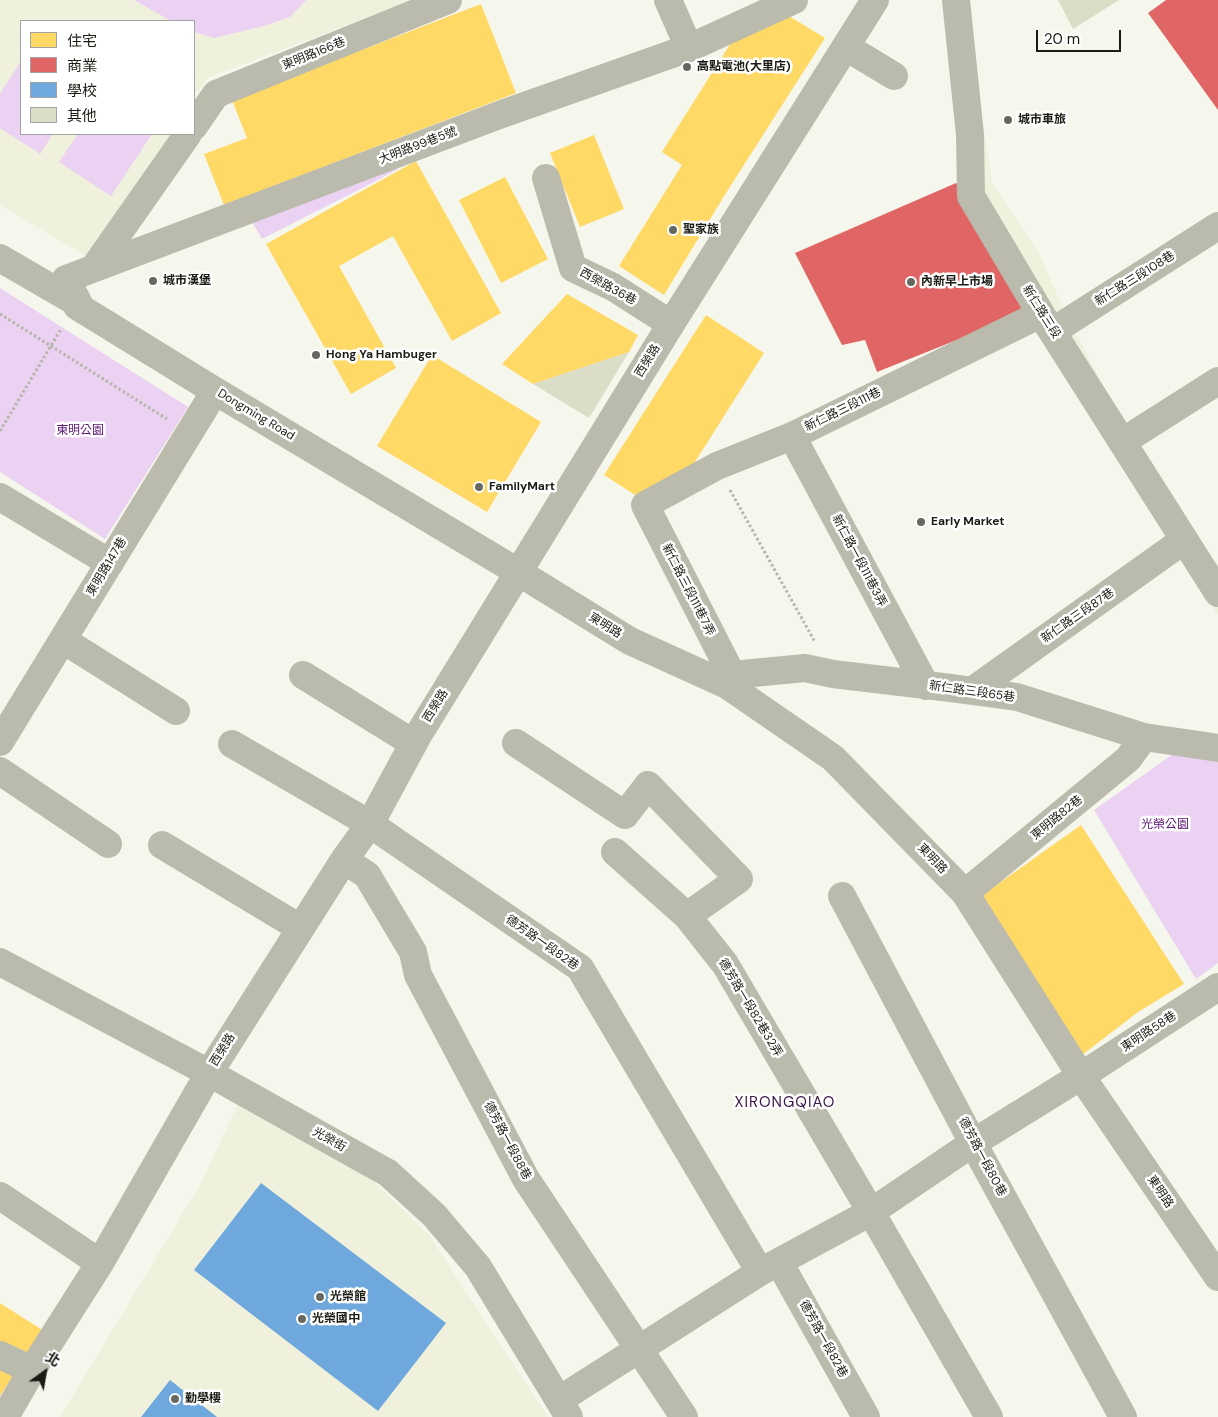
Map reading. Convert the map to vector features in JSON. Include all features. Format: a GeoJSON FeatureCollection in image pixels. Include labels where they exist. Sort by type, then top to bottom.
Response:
{"type":"FeatureCollection","features":[{"type":"Feature","properties":{"kind":"street","name":"東明路166巷"},"geometry":{"type":"LineString","coordinates":[[195,125],[216,94],[448,0]]}},
{"type":"Feature","properties":{"kind":"street"},"geometry":{"type":"LineString","coordinates":[[668,0],[688,48]]}},
{"type":"Feature","properties":{"kind":"street","name":"大明路99巷5號"},"geometry":{"type":"LineString","coordinates":[[78,305],[66,279],[502,114],[688,48],[794,0]]}},
{"type":"Feature","properties":{"kind":"street","name":"西榮路"},"geometry":{"type":"LineString","coordinates":[[5,1417],[32,1370],[100,1263],[209,1073],[300,928],[370,824],[413,743],[671,324],[875,0]]}},
{"type":"Feature","properties":{"kind":"street","name":"新仁路三段"},"geometry":{"type":"LineString","coordinates":[[956,0],[970,135],[971,196],[1047,323],[1122,442],[1184,540],[1214,581]]}},
{"type":"Feature","properties":{"kind":"street"},"geometry":{"type":"LineString","coordinates":[[846,47],[894,76]]}},
{"type":"Feature","properties":{"kind":"street"},"geometry":{"type":"LineString","coordinates":[[94,268],[187,135]]}},
{"type":"Feature","properties":{"kind":"street","name":"西榮路36巷"},"geometry":{"type":"LineString","coordinates":[[546,178],[573,268],[613,287],[671,324]]}},
{"type":"Feature","properties":{"kind":"street","name":"新仁路三段108巷"},"geometry":{"type":"LineString","coordinates":[[1047,323],[1218,226]]}},
{"type":"Feature","properties":{"kind":"street","name":"Dongming Road"},"geometry":{"type":"LineString","coordinates":[[0,258],[215,391],[518,572]]}},
{"type":"Feature","properties":{"kind":"street","name":"新仁路三段111巷"},"geometry":{"type":"LineString","coordinates":[[645,505],[717,466],[792,436],[1047,323]]}},
{"type":"Feature","properties":{"kind":"street"},"geometry":{"type":"LineString","coordinates":[[1122,442],[1218,381]]}},
{"type":"Feature","properties":{"kind":"street","name":"東明路147巷"},"geometry":{"type":"LineString","coordinates":[[3,728],[63,640],[215,391]]}},
{"type":"Feature","properties":{"kind":"street","name":"新仁路一段111巷3弄"},"geometry":{"type":"LineString","coordinates":[[792,436],[926,686]]}},
{"type":"Feature","properties":{"kind":"street"},"geometry":{"type":"LineString","coordinates":[[0,497],[110,563]]}},
{"type":"Feature","properties":{"kind":"street","name":"新仁路三段111巷7弄"},"geometry":{"type":"LineString","coordinates":[[645,505],[729,680]]}},
{"type":"Feature","properties":{"kind":"street","name":"新仁路三段87巷"},"geometry":{"type":"LineString","coordinates":[[972,691],[1184,540]]}},
{"type":"Feature","properties":{"kind":"street","name":"東明路"},"geometry":{"type":"LineString","coordinates":[[518,572],[630,641],[729,680],[833,758],[965,893],[1081,1076],[1218,1277]]}},
{"type":"Feature","properties":{"kind":"street"},"geometry":{"type":"LineString","coordinates":[[63,640],[176,711]]}},
{"type":"Feature","properties":{"kind":"street","name":"新仁路三段65巷"},"geometry":{"type":"LineString","coordinates":[[729,680],[805,668],[833,674],[972,691],[1017,698],[1144,737],[1218,748]]}},
{"type":"Feature","properties":{"kind":"street"},"geometry":{"type":"LineString","coordinates":[[303,675],[413,743]]}},
{"type":"Feature","properties":{"kind":"street","name":"東明路82巷"},"geometry":{"type":"LineString","coordinates":[[965,893],[1128,759],[1144,737]]}},
{"type":"Feature","properties":{"kind":"street"},"geometry":{"type":"LineString","coordinates":[[516,743],[625,815],[648,785],[739,880],[687,916]]}},
{"type":"Feature","properties":{"kind":"street","name":"德芳路一段82巷"},"geometry":{"type":"LineString","coordinates":[[232,744],[370,824],[580,968],[866,1417]]}},
{"type":"Feature","properties":{"kind":"street"},"geometry":{"type":"LineString","coordinates":[[0,771],[108,844]]}},
{"type":"Feature","properties":{"kind":"street"},"geometry":{"type":"LineString","coordinates":[[162,845],[300,928]]}},
{"type":"Feature","properties":{"kind":"street","name":"德芳路一段82巷32弄"},"geometry":{"type":"LineString","coordinates":[[615,852],[687,916],[725,964],[989,1417]]}},
{"type":"Feature","properties":{"kind":"street","name":"德芳路一段88巷"},"geometry":{"type":"LineString","coordinates":[[344,860],[367,875],[413,952],[418,975],[526,1178],[684,1417]]}},
{"type":"Feature","properties":{"kind":"street","name":"德芳路一段80巷"},"geometry":{"type":"LineString","coordinates":[[842,896],[1124,1417]]}},
{"type":"Feature","properties":{"kind":"street","name":"光榮街"},"geometry":{"type":"LineString","coordinates":[[0,962],[209,1073],[388,1173],[434,1215],[478,1267],[564,1409]]}},
{"type":"Feature","properties":{"kind":"street","name":"東明路58巷"},"geometry":{"type":"LineString","coordinates":[[564,1409],[639,1349],[770,1267],[871,1212],[974,1143],[1218,987]]}},
{"type":"Feature","properties":{"kind":"street"},"geometry":{"type":"LineString","coordinates":[[0,1196],[100,1263]]}},
{"type":"Feature","properties":{"kind":"street"},"geometry":{"type":"LineString","coordinates":[[0,1355],[32,1370]]}},
{"type":"Feature","properties":{"kind":"path"},"geometry":{"type":"LineString","coordinates":[[0,431],[78,305]]}},
{"type":"Feature","properties":{"kind":"path"},"geometry":{"type":"LineString","coordinates":[[0,314],[170,421]]}},
{"type":"Feature","properties":{"kind":"path"},"geometry":{"type":"LineString","coordinates":[[717,466],[833,674]]}},
{"type":"Feature","properties":{"kind":"shaded area"},"geometry":{"type":"Polygon","coordinates":[[[0,0],[413,0],[207,78],[195,97],[195,20],[20,20],[20,135],[170,135],[89,258],[0,205],[0,0]]]}},
{"type":"Feature","properties":{"kind":"shaded area"},"geometry":{"type":"Polygon","coordinates":[[[966,10],[992,183],[1039,253],[1066,315],[1108,394],[1218,575],[1218,615],[1166,538],[1010,261],[966,176],[966,10]]]}},
{"type":"Feature","properties":{"kind":"shaded area","name":"光榮國中"},"geometry":{"type":"Polygon","coordinates":[[[239,1102],[369,1177],[429,1235],[548,1417],[60,1417],[200,1185],[239,1102]]]}},
{"type":"Feature","properties":{"kind":"green space"},"geometry":{"type":"Polygon","coordinates":[[[134,0],[306,0],[290,17],[264,26],[214,38],[195,32],[195,20],[169,20],[134,0]]]}},
{"type":"Feature","properties":{"kind":"green space"},"geometry":{"type":"Polygon","coordinates":[[[20,63],[20,135],[52,135],[40,154],[0,128],[0,94],[20,63]]]}},
{"type":"Feature","properties":{"kind":"green space"},"geometry":{"type":"Polygon","coordinates":[[[77,135],[151,135],[111,196],[59,162],[77,135]]]}},
{"type":"Feature","properties":{"kind":"green space"},"geometry":{"type":"Polygon","coordinates":[[[398,167],[396,170],[372,183],[262,239],[250,218],[398,167]]]}},
{"type":"Feature","properties":{"kind":"green space","name":"東明公園"},"geometry":{"type":"Polygon","coordinates":[[[0,288],[188,407],[105,539],[0,472],[0,288]]]}},
{"type":"Feature","properties":{"kind":"green space","name":"光榮公園"},"geometry":{"type":"Polygon","coordinates":[[[1194,739],[1218,746],[1218,963],[1196,979],[1094,810],[1194,739]]]}},
{"type":"Feature","properties":{"kind":"building: 住宅"},"geometry":{"type":"Polygon","coordinates":[[[481,4],[516,93],[224,205],[204,154],[247,138],[232,100],[481,4]]]}},
{"type":"Feature","properties":{"kind":"building: 住宅"},"geometry":{"type":"Polygon","coordinates":[[[784,13],[825,38],[726,193],[664,295],[619,266],[682,165],[662,152],[739,30],[784,13]]]}},
{"type":"Feature","properties":{"kind":"building: 住宅"},"geometry":{"type":"Polygon","coordinates":[[[594,135],[624,209],[580,227],[550,153],[594,135]]]}},
{"type":"Feature","properties":{"kind":"building: 住宅"},"geometry":{"type":"Polygon","coordinates":[[[416,161],[501,313],[452,341],[393,236],[339,266],[396,368],[351,394],[266,244],[416,161]]]}},
{"type":"Feature","properties":{"kind":"building: 住宅"},"geometry":{"type":"Polygon","coordinates":[[[505,177],[548,259],[501,283],[459,200],[505,177]]]}},
{"type":"Feature","properties":{"kind":"building: 住宅"},"geometry":{"type":"Polygon","coordinates":[[[567,294],[638,335],[629,352],[533,384],[502,364],[567,294]]]}},
{"type":"Feature","properties":{"kind":"building: 住宅"},"geometry":{"type":"Polygon","coordinates":[[[706,315],[764,353],[681,484],[646,502],[604,475],[706,315]]]}},
{"type":"Feature","properties":{"kind":"building: 住宅"},"geometry":{"type":"Polygon","coordinates":[[[432,355],[541,422],[487,512],[377,446],[432,355]]]}},
{"type":"Feature","properties":{"kind":"building: 住宅"},"geometry":{"type":"Polygon","coordinates":[[[1081,825],[1184,984],[1138,1012],[1077,1059],[974,901],[1081,825]]]}},
{"type":"Feature","properties":{"kind":"building: 住宅"},"geometry":{"type":"Polygon","coordinates":[[[0,1303],[44,1331],[28,1358],[0,1341],[0,1303]]]}},
{"type":"Feature","properties":{"kind":"building: 住宅"},"geometry":{"type":"Polygon","coordinates":[[[0,1363],[15,1373],[0,1396],[0,1363]]]}},
{"type":"Feature","properties":{"kind":"building: 商業"},"geometry":{"type":"Polygon","coordinates":[[[1166,0],[1218,0],[1218,110],[1148,13],[1166,0]]]}},
{"type":"Feature","properties":{"kind":"building: 商業","name":"內新早上市場"},"geometry":{"type":"Polygon","coordinates":[[[956,183],[1029,311],[877,372],[865,340],[842,345],[795,253],[956,183]]]}},
{"type":"Feature","properties":{"kind":"building: 學校","name":"光榮館"},"geometry":{"type":"Polygon","coordinates":[[[261,1183],[446,1323],[378,1411],[194,1270],[261,1183]]]}},
{"type":"Feature","properties":{"kind":"building: 學校","name":"勤學樓"},"geometry":{"type":"Polygon","coordinates":[[[170,1380],[217,1417],[141,1417],[170,1380]]]}},
{"type":"Feature","properties":{"kind":"building: 其他"},"geometry":{"type":"Polygon","coordinates":[[[1058,0],[1119,0],[1073,29],[1058,0]]]}},
{"type":"Feature","properties":{"kind":"building: 其他"},"geometry":{"type":"Polygon","coordinates":[[[629,352],[589,418],[533,384],[629,352]]]}},
{"type":"Feature","properties":{"kind":"place","name":"高點電池(大里店)"},"geometry":{"type":"Point","coordinates":[687,67]}},
{"type":"Feature","properties":{"kind":"place","name":"城市車旅"},"geometry":{"type":"Point","coordinates":[1008,120]}},
{"type":"Feature","properties":{"kind":"place","name":"聖家族"},"geometry":{"type":"Point","coordinates":[673,230]}},
{"type":"Feature","properties":{"kind":"place","name":"城市漢堡"},"geometry":{"type":"Point","coordinates":[153,281]}},
{"type":"Feature","properties":{"kind":"place","name":"內新早上市場"},"geometry":{"type":"Point","coordinates":[911,282]}},
{"type":"Feature","properties":{"kind":"place","name":"Hong Ya Hambuger"},"geometry":{"type":"Point","coordinates":[316,355]}},
{"type":"Feature","properties":{"kind":"place","name":"FamilyMart"},"geometry":{"type":"Point","coordinates":[479,487]}},
{"type":"Feature","properties":{"kind":"place","name":"Early Market"},"geometry":{"type":"Point","coordinates":[921,522]}},
{"type":"Feature","properties":{"kind":"place","name":"光榮館"},"geometry":{"type":"Point","coordinates":[320,1297]}},
{"type":"Feature","properties":{"kind":"place","name":"光榮國中"},"geometry":{"type":"Point","coordinates":[302,1319]}},
{"type":"Feature","properties":{"kind":"place","name":"勤學樓"},"geometry":{"type":"Point","coordinates":[175,1399]}},
{"type":"Feature","properties":{"kind":"district","name":"XIRONGQIAO"},"geometry":{"type":"Point","coordinates":[785,1103]}}]}
